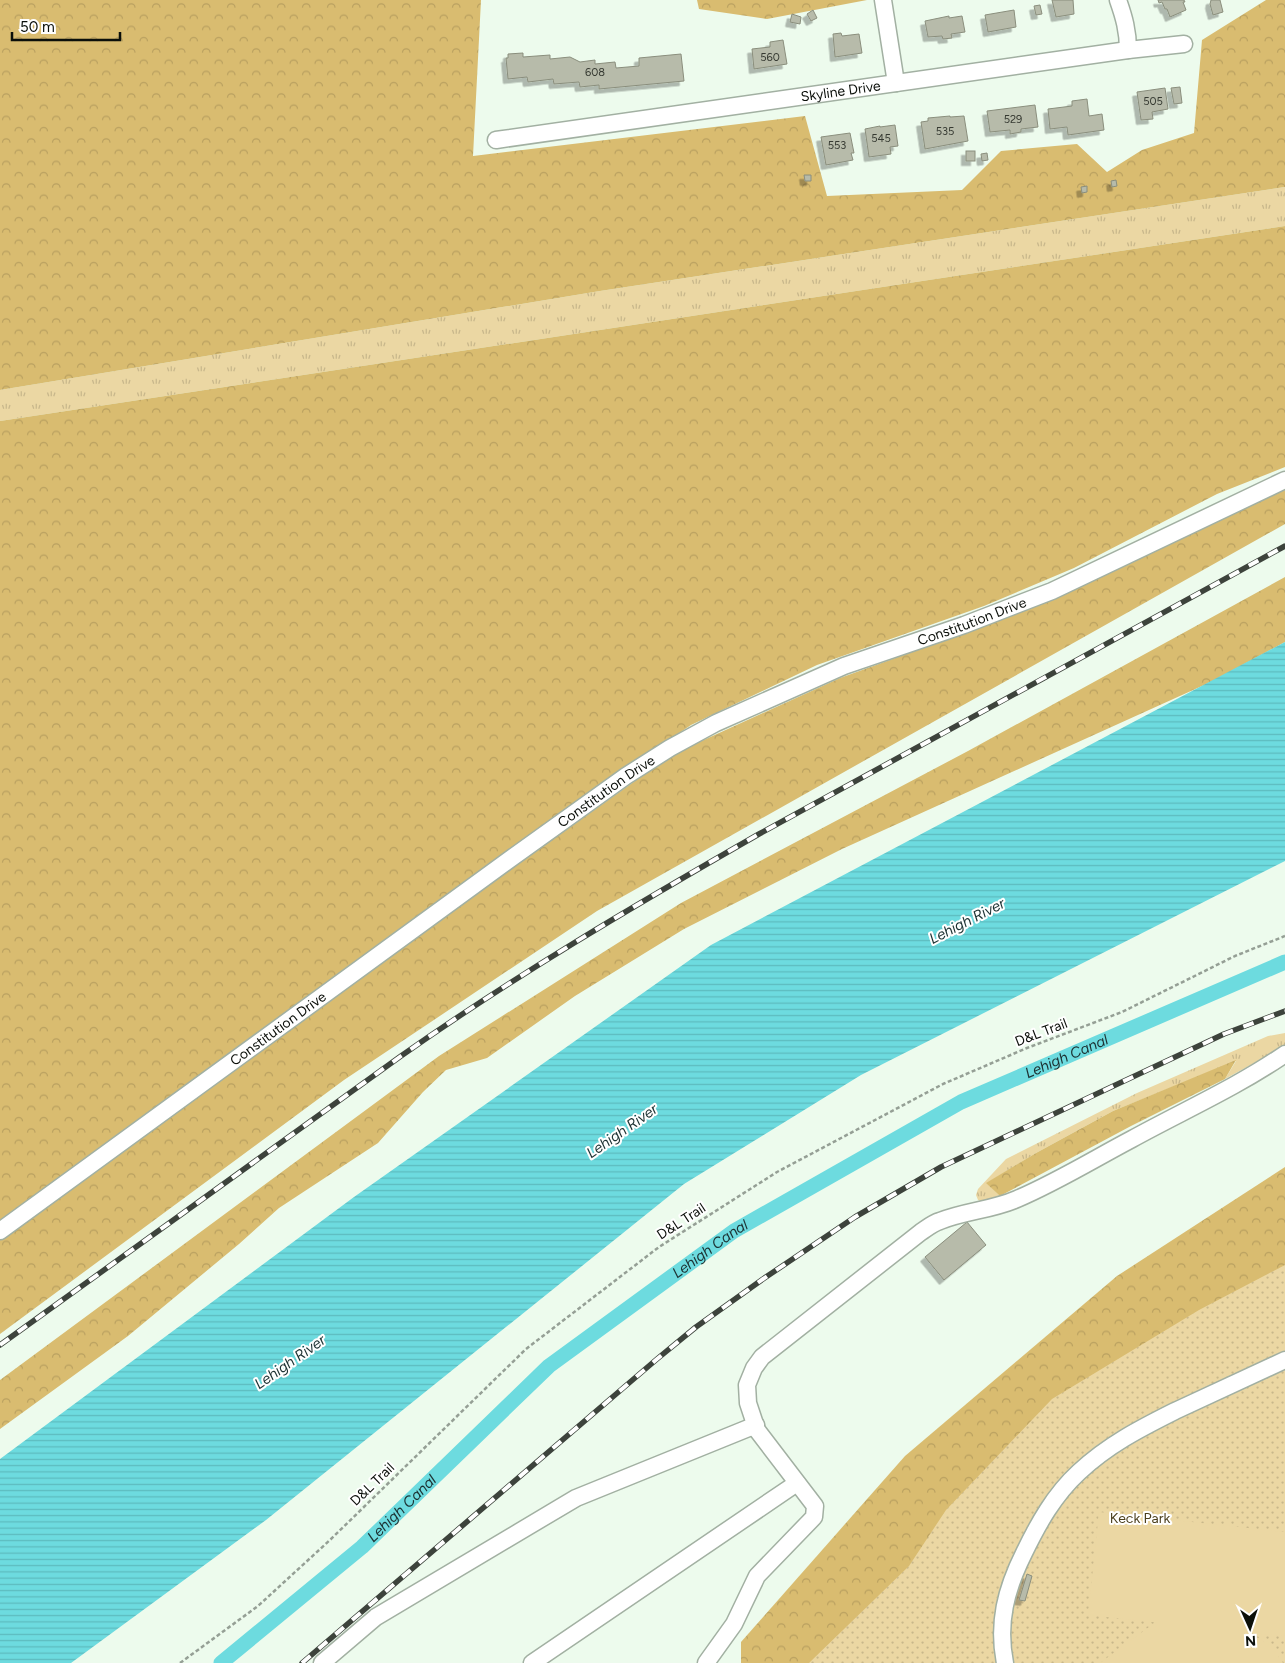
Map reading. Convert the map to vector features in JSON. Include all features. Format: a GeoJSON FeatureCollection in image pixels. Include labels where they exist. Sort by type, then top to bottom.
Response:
{"type":"FeatureCollection","features":[{"type":"Feature","properties":{"kind":"street"},"geometry":{"type":"LineString","coordinates":[[883,0],[896,83]]}},
{"type":"Feature","properties":{"kind":"street"},"geometry":{"type":"LineString","coordinates":[[1118,0],[1128,34],[1128,50]]}},
{"type":"Feature","properties":{"kind":"street","name":"Skyline Drive"},"geometry":{"type":"LineString","coordinates":[[496,140],[1128,50],[1184,44]]}},
{"type":"Feature","properties":{"kind":"street","name":"Constitution Drive"},"geometry":{"type":"LineString","coordinates":[[0,1231],[626,776],[670,748],[716,723],[844,666],[964,625],[1052,590],[1285,480]]}},
{"type":"Feature","properties":{"kind":"street"},"geometry":{"type":"LineString","coordinates":[[706,1663],[734,1624],[758,1576],[814,1517],[815,1506],[758,1430],[748,1403],[746,1385],[762,1357],[921,1232],[938,1222],[1017,1199],[1226,1090],[1285,1054]]}},
{"type":"Feature","properties":{"kind":"street"},"geometry":{"type":"LineString","coordinates":[[1005,1663],[1002,1649],[1002,1611],[1015,1571],[1044,1514],[1078,1472],[1107,1448],[1138,1430],[1285,1360]]}},
{"type":"Feature","properties":{"kind":"street"},"geometry":{"type":"LineString","coordinates":[[322,1663],[376,1617],[576,1498],[756,1425]]}},
{"type":"Feature","properties":{"kind":"street"},"geometry":{"type":"LineString","coordinates":[[532,1663],[797,1483]]}},
{"type":"Feature","properties":{"kind":"path","name":"D&L Trail"},"geometry":{"type":"LineString","coordinates":[[180,1663],[265,1599],[330,1540],[526,1349],[660,1247],[777,1172],[942,1084],[1027,1048],[1122,1012],[1235,956],[1285,936]]}},
{"type":"Feature","properties":{"kind":"green space"},"geometry":{"type":"Polygon","coordinates":[[[0,0],[481,0],[473,156],[805,116],[827,196],[962,190],[1001,151],[1077,144],[1107,172],[1142,150],[1194,133],[1202,40],[1266,0],[1285,0],[1285,187],[600,291],[0,390],[0,0]]]}},
{"type":"Feature","properties":{"kind":"green space"},"geometry":{"type":"Polygon","coordinates":[[[697,0],[867,0],[767,19],[699,9],[697,0]]]}},
{"type":"Feature","properties":{"kind":"green space"},"geometry":{"type":"Polygon","coordinates":[[[1285,187],[1285,226],[0,421],[0,390],[600,291],[1285,187]]]}},
{"type":"Feature","properties":{"kind":"green space"},"geometry":{"type":"Polygon","coordinates":[[[1285,226],[1285,467],[1217,494],[1074,568],[984,606],[817,665],[691,725],[520,842],[0,1221],[0,421],[1285,226]]]}},
{"type":"Feature","properties":{"kind":"green space"},"geometry":{"type":"Polygon","coordinates":[[[1285,490],[1285,524],[597,911],[344,1080],[0,1334],[0,1239],[466,901],[673,754],[840,678],[959,635],[1084,584],[1238,509],[1285,490]]]}},
{"type":"Feature","properties":{"kind":"green space"},"geometry":{"type":"Polygon","coordinates":[[[1285,577],[1285,642],[1213,681],[842,849],[684,929],[575,996],[487,1058],[446,1070],[423,1092],[378,1143],[279,1208],[239,1244],[128,1336],[0,1429],[0,1380],[439,1056],[681,903],[968,751],[1285,577]]]}},
{"type":"Feature","properties":{"kind":"green space"},"geometry":{"type":"Polygon","coordinates":[[[1285,1033],[1285,1046],[1225,1079],[1236,1061],[1113,1111],[1036,1153],[987,1183],[1000,1196],[982,1202],[978,1200],[976,1195],[978,1189],[1006,1159],[1137,1093],[1268,1036],[1285,1033]]]}},
{"type":"Feature","properties":{"kind":"green space"},"geometry":{"type":"Polygon","coordinates":[[[1236,1060],[1225,1079],[1131,1126],[1000,1196],[986,1183],[1113,1111],[1236,1060]]]}},
{"type":"Feature","properties":{"kind":"green space"},"geometry":{"type":"Polygon","coordinates":[[[1285,1167],[1285,1335],[918,1663],[741,1663],[741,1642],[905,1456],[1117,1276],[1285,1167]]]}},
{"type":"Feature","properties":{"kind":"green space","name":"Keck Park"},"geometry":{"type":"Polygon","coordinates":[[[1285,1265],[1285,1663],[809,1663],[909,1566],[946,1510],[1052,1399],[1199,1310],[1285,1265]]]}},
{"type":"Feature","properties":{"kind":"green space"},"geometry":{"type":"Polygon","coordinates":[[[1099,1512],[1285,1532],[1285,1636],[1250,1633],[1271,1646],[1283,1663],[1100,1663],[1149,1627],[1161,1623],[1088,1615],[1099,1512]]]}},
{"type":"Feature","properties":{"kind":"water","name":"Lehigh River"},"geometry":{"type":"Polygon","coordinates":[[[1285,642],[1285,861],[861,1075],[684,1184],[266,1520],[71,1663],[0,1663],[0,1459],[354,1197],[711,945],[1285,642]]]}},
{"type":"Feature","properties":{"kind":"building"},"geometry":{"type":"Polygon","coordinates":[[[1052,0],[1073,0],[1074,14],[1056,17],[1052,0]]]}},
{"type":"Feature","properties":{"kind":"building"},"geometry":{"type":"Polygon","coordinates":[[[1158,0],[1184,0],[1186,10],[1170,17],[1167,9],[1158,0]]]}},
{"type":"Feature","properties":{"kind":"building"},"geometry":{"type":"Polygon","coordinates":[[[1211,0],[1220,0],[1223,12],[1213,15],[1210,4],[1211,0]]]}},
{"type":"Feature","properties":{"kind":"building"},"geometry":{"type":"Polygon","coordinates":[[[1040,5],[1042,14],[1036,15],[1034,6],[1040,5]]]}},
{"type":"Feature","properties":{"kind":"building"},"geometry":{"type":"Polygon","coordinates":[[[813,10],[817,18],[811,21],[807,14],[813,10]]]}},
{"type":"Feature","properties":{"kind":"building"},"geometry":{"type":"Polygon","coordinates":[[[1014,10],[1016,27],[988,32],[985,15],[1014,10]]]}},
{"type":"Feature","properties":{"kind":"building"},"geometry":{"type":"Polygon","coordinates":[[[792,14],[801,17],[800,24],[790,22],[792,14]]]}},
{"type":"Feature","properties":{"kind":"building"},"geometry":{"type":"Polygon","coordinates":[[[949,16],[949,18],[962,16],[965,32],[951,34],[952,38],[943,39],[942,36],[928,37],[925,21],[949,16]]]}},
{"type":"Feature","properties":{"kind":"building"},"geometry":{"type":"Polygon","coordinates":[[[841,33],[842,36],[859,34],[862,53],[835,57],[833,34],[841,33]]]}},
{"type":"Feature","properties":{"kind":"building"},"geometry":{"type":"Polygon","coordinates":[[[783,40],[787,64],[754,69],[752,49],[770,47],[770,42],[783,40]]]}},
{"type":"Feature","properties":{"kind":"building"},"geometry":{"type":"Polygon","coordinates":[[[523,53],[523,57],[550,55],[550,59],[570,57],[580,62],[595,60],[595,64],[615,62],[616,68],[639,66],[639,58],[681,54],[684,81],[599,89],[599,85],[580,87],[579,82],[554,84],[553,79],[528,82],[527,77],[508,79],[506,58],[508,58],[508,54],[523,53]]]}},
{"type":"Feature","properties":{"kind":"building"},"geometry":{"type":"Polygon","coordinates":[[[1180,87],[1182,103],[1174,104],[1171,88],[1180,87]]]}},
{"type":"Feature","properties":{"kind":"building"},"geometry":{"type":"Polygon","coordinates":[[[1165,88],[1168,109],[1152,112],[1153,119],[1141,120],[1137,92],[1165,88]]]}},
{"type":"Feature","properties":{"kind":"building"},"geometry":{"type":"Polygon","coordinates":[[[1087,99],[1089,116],[1102,114],[1104,130],[1068,135],[1067,127],[1050,129],[1048,109],[1072,106],[1072,101],[1087,99]]]}},
{"type":"Feature","properties":{"kind":"building"},"geometry":{"type":"Polygon","coordinates":[[[1035,105],[1038,127],[1021,129],[1021,132],[1010,134],[1010,130],[990,132],[987,111],[1035,105]]]}},
{"type":"Feature","properties":{"kind":"building"},"geometry":{"type":"Polygon","coordinates":[[[964,116],[968,141],[925,149],[921,122],[928,121],[928,118],[964,116]]]}},
{"type":"Feature","properties":{"kind":"building"},"geometry":{"type":"Polygon","coordinates":[[[895,125],[898,146],[890,147],[891,154],[869,157],[865,129],[895,125]]]}},
{"type":"Feature","properties":{"kind":"building"},"geometry":{"type":"Polygon","coordinates":[[[850,133],[854,153],[851,153],[853,160],[826,165],[821,137],[850,133]]]}},
{"type":"Feature","properties":{"kind":"building"},"geometry":{"type":"Polygon","coordinates":[[[966,151],[975,151],[975,161],[966,161],[966,151]]]}},
{"type":"Feature","properties":{"kind":"building"},"geometry":{"type":"Polygon","coordinates":[[[987,153],[988,160],[982,161],[981,154],[987,153]]]}},
{"type":"Feature","properties":{"kind":"building"},"geometry":{"type":"Polygon","coordinates":[[[804,175],[811,175],[811,181],[805,181],[804,175]]]}},
{"type":"Feature","properties":{"kind":"building"},"geometry":{"type":"Polygon","coordinates":[[[1116,180],[1117,186],[1112,187],[1111,181],[1116,180]]]}},
{"type":"Feature","properties":{"kind":"building"},"geometry":{"type":"Polygon","coordinates":[[[1087,186],[1087,192],[1082,193],[1081,187],[1087,186]]]}},
{"type":"Feature","properties":{"kind":"building"},"geometry":{"type":"Polygon","coordinates":[[[967,1222],[986,1245],[944,1280],[925,1257],[967,1222]]]}},
{"type":"Feature","properties":{"kind":"building"},"geometry":{"type":"Polygon","coordinates":[[[1027,1574],[1032,1576],[1025,1601],[1019,1600],[1027,1574]]]}},
{"type":"Feature","properties":{"kind":"waterway","name":"Lehigh Canal"},"geometry":{"type":"LineString","coordinates":[[221,1663],[362,1547],[549,1366],[734,1231],[961,1102],[1285,962]]}},
{"type":"Feature","properties":{"kind":"railway"},"geometry":{"type":"LineString","coordinates":[[0,1345],[401,1056],[533,969],[622,914],[759,834],[1285,546]]}},
{"type":"Feature","properties":{"kind":"railway"},"geometry":{"type":"LineString","coordinates":[[302,1663],[696,1327],[855,1217],[941,1167],[1224,1034],[1285,1011]]}}]}
